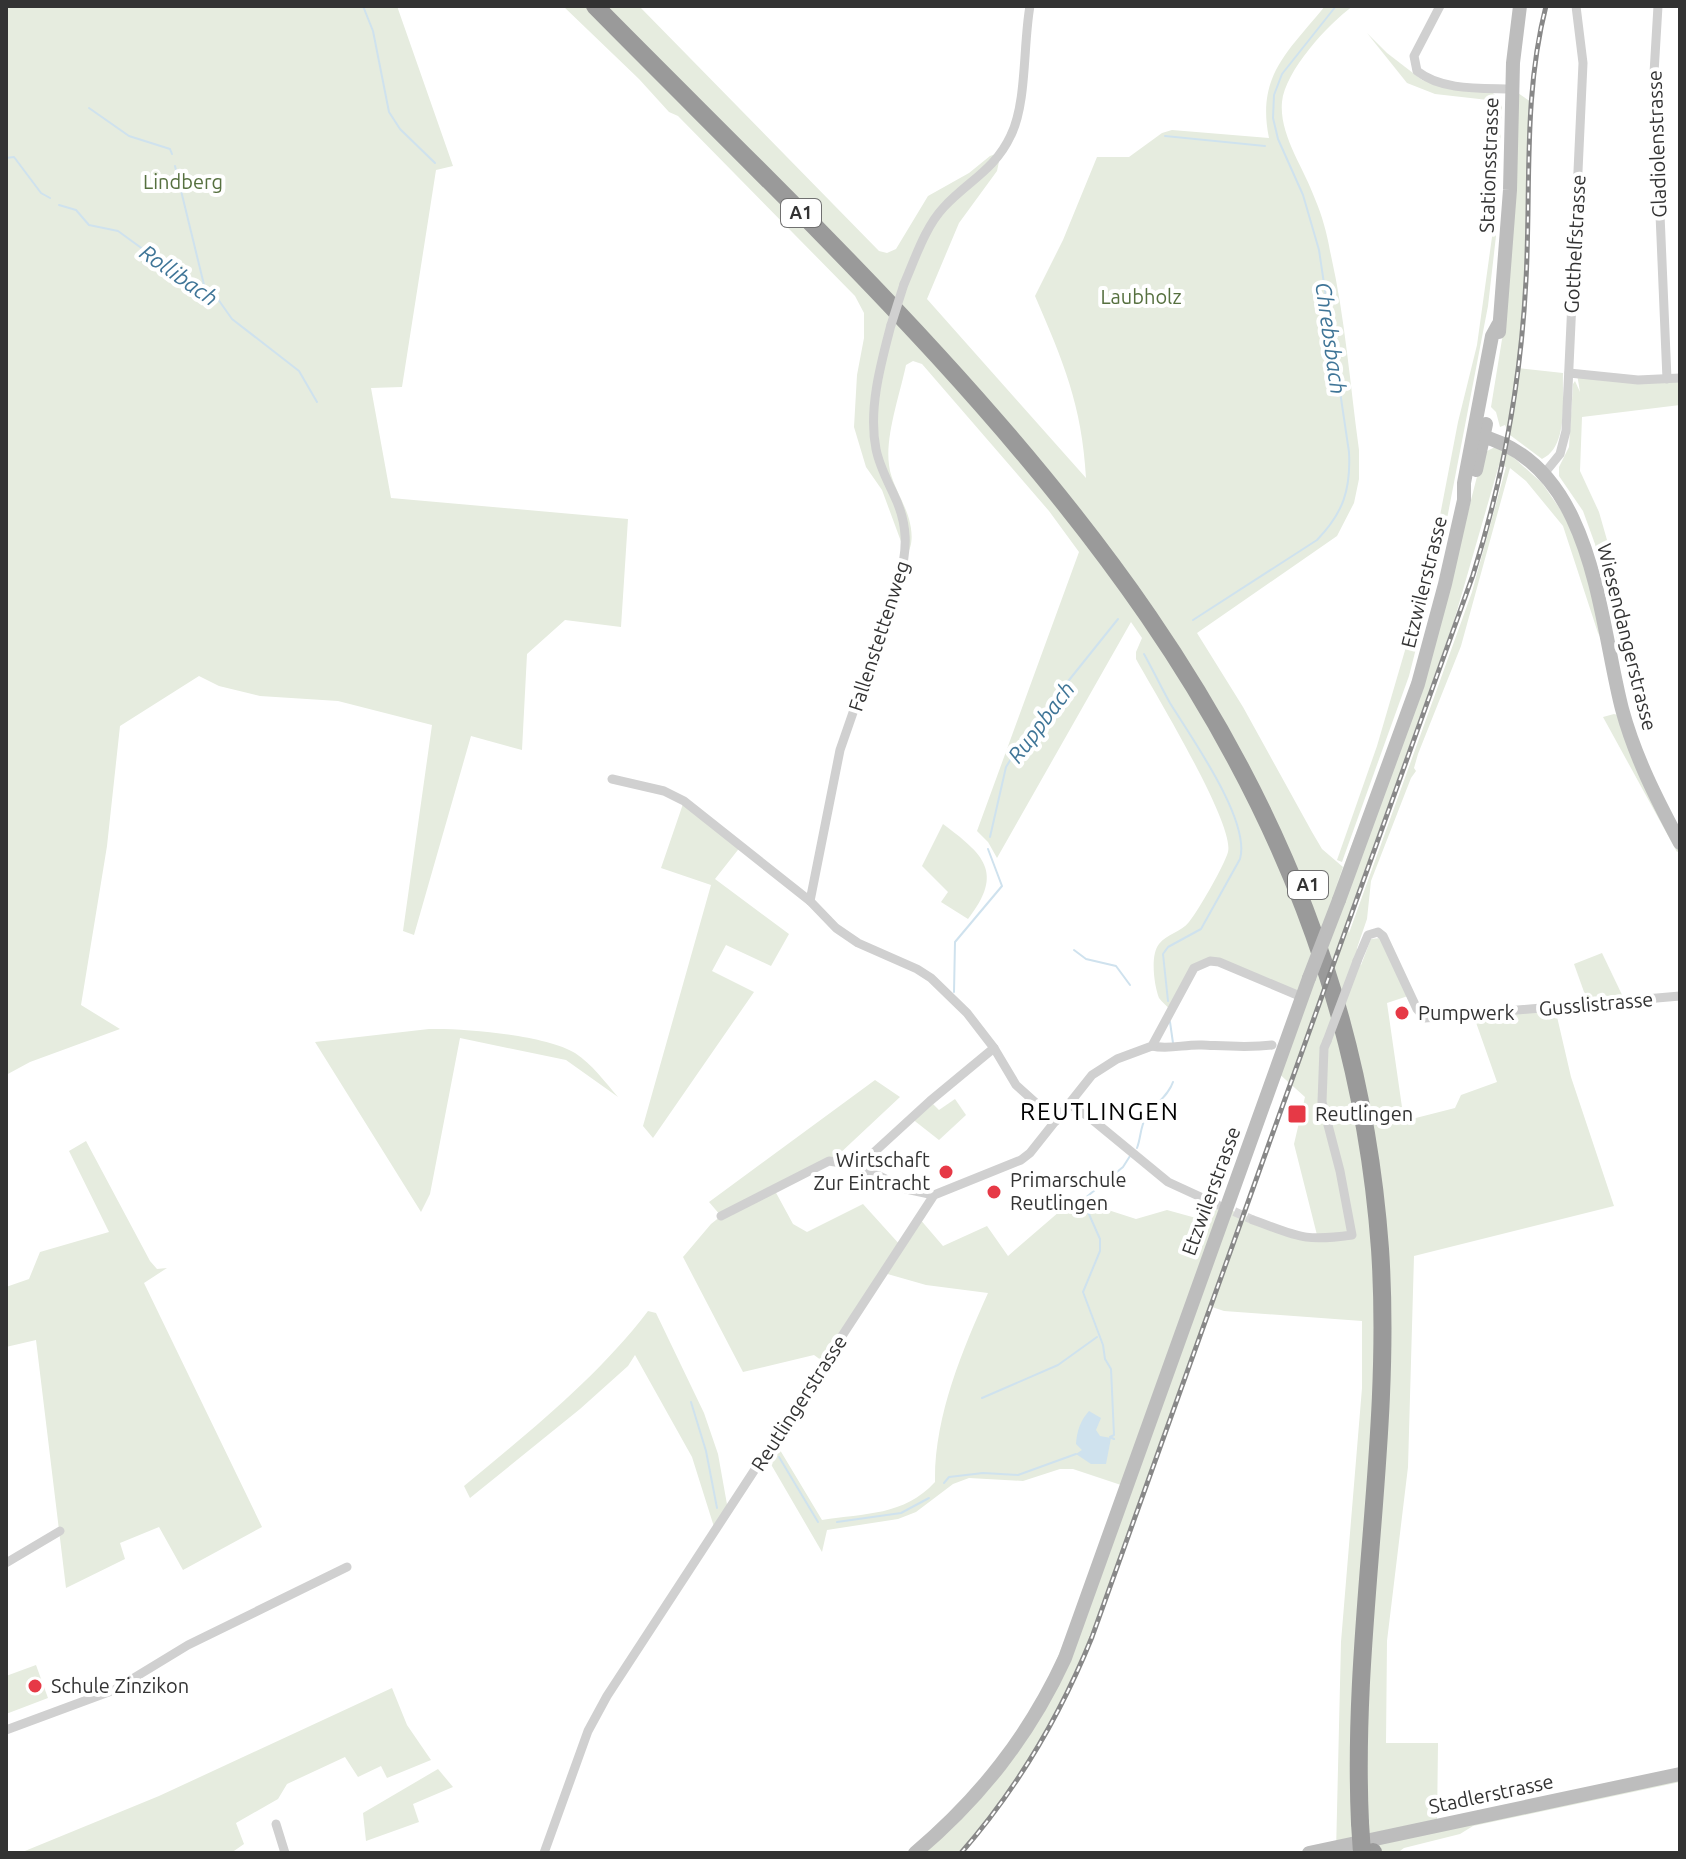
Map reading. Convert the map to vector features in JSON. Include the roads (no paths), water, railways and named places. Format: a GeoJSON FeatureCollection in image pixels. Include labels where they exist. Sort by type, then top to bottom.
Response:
{"type":"FeatureCollection","features":[{"type":"Feature","properties":{"kind":"highway","name":"A1"},"geometry":{"type":"LineString","coordinates":[[595,6],[894,308],[1055,490],[1135,595],[1197,689],[1246,777],[1288,867],[1326,969],[1351,1059],[1368,1147],[1379,1246],[1381,1391],[1357,1739],[1366,1824],[1373,1853]]}},
{"type":"Feature","properties":{"kind":"highway","name":"A1"},"geometry":{"type":"LineString","coordinates":[[612,6],[916,314],[1062,480],[1132,571],[1197,666],[1254,767],[1296,856],[1333,953],[1361,1050],[1379,1142],[1390,1239],[1394,1376],[1370,1683],[1366,1824],[1362,1853]]}},
{"type":"Feature","properties":{"kind":"main road","name":"Stationsstrasse"},"geometry":{"type":"LineString","coordinates":[[1498,325],[1510,190],[1512,89],[1520,6]]}},
{"type":"Feature","properties":{"kind":"main road","name":"Etzwilerstrasse"},"geometry":{"type":"LineString","coordinates":[[915,1853],[956,1816],[999,1769],[1030,1725],[1060,1670],[1418,684],[1464,500],[1464,483],[1478,435],[1492,336],[1498,325]]}},
{"type":"Feature","properties":{"kind":"main road","name":"Wiesendangerstrasse"},"geometry":{"type":"LineString","coordinates":[[1478,435],[1518,454],[1543,475],[1566,505],[1580,532],[1630,734],[1650,787],[1680,843]]}},
{"type":"Feature","properties":{"kind":"main road","name":"Stadlerstrasse"},"geometry":{"type":"LineString","coordinates":[[1309,1853],[1680,1774]]}},
{"type":"Feature","properties":{"kind":"street","name":"Fallenstettenweg"},"geometry":{"type":"LineString","coordinates":[[810,901],[836,764],[906,555],[906,528],[879,462],[874,437],[877,392],[891,325],[904,284],[942,208],[984,174],[1015,126],[1030,6]]}},
{"type":"Feature","properties":{"kind":"street"},"geometry":{"type":"LineString","coordinates":[[1440,6],[1414,56],[1417,71],[1429,78],[1455,85],[1512,89]]}},
{"type":"Feature","properties":{"kind":"street","name":"Gotthelfstrasse"},"geometry":{"type":"LineString","coordinates":[[1543,475],[1556,461],[1564,442],[1569,373],[1583,63],[1576,6]]}},
{"type":"Feature","properties":{"kind":"street","name":"Gladiolenstrasse"},"geometry":{"type":"LineString","coordinates":[[1658,6],[1654,73],[1667,379]]}},
{"type":"Feature","properties":{"kind":"street"},"geometry":{"type":"LineString","coordinates":[[1569,373],[1631,380],[1680,378]]}},
{"type":"Feature","properties":{"kind":"street"},"geometry":{"type":"LineString","coordinates":[[612,779],[664,791],[684,801],[810,901],[836,928],[858,943],[931,978],[967,1013],[994,1048],[1011,1079],[1056,1121]]}},
{"type":"Feature","properties":{"kind":"street","name":"Gusslistrasse"},"geometry":{"type":"LineString","coordinates":[[1253,1220],[1297,1237],[1319,1240],[1352,1235],[1322,1102],[1324,1048],[1365,940],[1373,932],[1383,936],[1417,1009],[1425,1018],[1680,996]]}},
{"type":"Feature","properties":{"kind":"street"},"geometry":{"type":"LineString","coordinates":[[1152,1046],[1194,968],[1202,963],[1219,962],[1302,997]]}},
{"type":"Feature","properties":{"kind":"street"},"geometry":{"type":"LineString","coordinates":[[721,1216],[829,1161],[859,1166],[906,1189],[934,1195],[1021,1160],[1087,1080],[1105,1065],[1152,1046],[1162,1049],[1200,1045],[1272,1045]]}},
{"type":"Feature","properties":{"kind":"street"},"geometry":{"type":"LineString","coordinates":[[859,1166],[994,1048]]}},
{"type":"Feature","properties":{"kind":"street"},"geometry":{"type":"LineString","coordinates":[[1069,1104],[1168,1182],[1218,1205]]}},
{"type":"Feature","properties":{"kind":"street","name":"Reutlingerstrasse"},"geometry":{"type":"LineString","coordinates":[[544,1853],[588,1731],[607,1696],[934,1195]]}},
{"type":"Feature","properties":{"kind":"street"},"geometry":{"type":"LineString","coordinates":[[6,1563],[60,1531]]}},
{"type":"Feature","properties":{"kind":"street"},"geometry":{"type":"LineString","coordinates":[[6,1730],[114,1690],[188,1645],[347,1567]]}},
{"type":"Feature","properties":{"kind":"street"},"geometry":{"type":"LineString","coordinates":[[276,1824],[285,1853]]}},
{"type":"Feature","properties":{"kind":"water"},"geometry":{"type":"Polygon","coordinates":[[[1089,1411],[1101,1418],[1096,1430],[1100,1436],[1111,1438],[1106,1464],[1091,1464],[1076,1454],[1082,1450],[1076,1444],[1078,1430],[1089,1411]]]}},
{"type":"Feature","properties":{"kind":"waterway"},"geometry":{"type":"LineString","coordinates":[[363,6],[373,31],[389,112],[400,129],[435,163]]}},
{"type":"Feature","properties":{"kind":"waterway","name":"Chrebsbach"},"geometry":{"type":"LineString","coordinates":[[1193,620],[1317,540],[1339,510],[1347,489],[1349,452],[1319,250],[1303,195],[1278,139],[1273,118],[1274,95],[1282,74],[1336,6]]}},
{"type":"Feature","properties":{"kind":"waterway"},"geometry":{"type":"LineString","coordinates":[[89,108],[129,136],[170,149],[172,154]]}},
{"type":"Feature","properties":{"kind":"waterway"},"geometry":{"type":"LineString","coordinates":[[1165,136],[1265,146]]}},
{"type":"Feature","properties":{"kind":"waterway","name":"Rollibach"},"geometry":{"type":"LineString","coordinates":[[6,158],[14,157],[41,193],[50,198]]}},
{"type":"Feature","properties":{"kind":"waterway"},"geometry":{"type":"LineString","coordinates":[[175,166],[206,293]]}},
{"type":"Feature","properties":{"kind":"waterway","name":"Rollibach"},"geometry":{"type":"LineString","coordinates":[[59,205],[76,210],[89,225],[118,231],[206,295],[215,295],[232,319],[299,371],[317,402]]}},
{"type":"Feature","properties":{"kind":"waterway","name":"Ruppbach"},"geometry":{"type":"LineString","coordinates":[[990,837],[1006,767],[1029,730],[1118,619]]}},
{"type":"Feature","properties":{"kind":"waterway","name":"Chrebsbach"},"geometry":{"type":"LineString","coordinates":[[1144,654],[1217,780],[1237,823],[1241,843],[1240,859],[1201,929],[1168,947],[1163,954],[1168,1001]]}},
{"type":"Feature","properties":{"kind":"waterway","name":"Ruppbach"},"geometry":{"type":"LineString","coordinates":[[954,992],[955,942],[1002,886],[988,849]]}},
{"type":"Feature","properties":{"kind":"waterway"},"geometry":{"type":"LineString","coordinates":[[1074,950],[1086,959],[1116,966],[1130,985]]}},
{"type":"Feature","properties":{"kind":"waterway","name":"Chrebsbach"},"geometry":{"type":"LineString","coordinates":[[1170,1022],[1173,1043]]}},
{"type":"Feature","properties":{"kind":"waterway","name":"Chrebsbach"},"geometry":{"type":"LineString","coordinates":[[1137,1148],[1146,1117],[1173,1082]]}},
{"type":"Feature","properties":{"kind":"waterway","name":"Chrebsbach"},"geometry":{"type":"LineString","coordinates":[[1114,1439],[1110,1437],[1114,1435],[1111,1369],[1083,1292],[1100,1251],[1100,1239],[1084,1199],[1123,1167],[1130,1156]]}},
{"type":"Feature","properties":{"kind":"waterway"},"geometry":{"type":"LineString","coordinates":[[982,1398],[1058,1365],[1097,1337]]}},
{"type":"Feature","properties":{"kind":"waterway"},"geometry":{"type":"LineString","coordinates":[[691,1402],[706,1451],[717,1508]]}},
{"type":"Feature","properties":{"kind":"waterway"},"geometry":{"type":"LineString","coordinates":[[944,1483],[949,1477],[983,1473],[1018,1475],[1076,1454]]}},
{"type":"Feature","properties":{"kind":"waterway"},"geometry":{"type":"LineString","coordinates":[[779,1457],[818,1522]]}},
{"type":"Feature","properties":{"kind":"waterway"},"geometry":{"type":"LineString","coordinates":[[837,1522],[901,1513],[929,1498]]}},
{"type":"Feature","properties":{"kind":"tunnel"},"geometry":{"type":"LineString","coordinates":[[1222,1206],[1253,1220]]}},
{"type":"Feature","properties":{"kind":"railway"},"geometry":{"type":"LineString","coordinates":[[961,1853],[1001,1803],[1036,1751],[1092,1637],[1473,575],[1502,466],[1520,355],[1526,280],[1531,108],[1546,6]]}},
{"type":"Feature","properties":{"kind":"place","name":"Pumpwerk"},"geometry":{"type":"Point","coordinates":[1402,1013]}},
{"type":"Feature","properties":{"kind":"place","name":"Reutlingen"},"geometry":{"type":"Point","coordinates":[1297,1114]}},
{"type":"Feature","properties":{"kind":"place","name":"Wirtschaft Zur Eintracht"},"geometry":{"type":"Point","coordinates":[946,1172]}},
{"type":"Feature","properties":{"kind":"place","name":"Primarschule Reutlingen"},"geometry":{"type":"Point","coordinates":[994,1192]}},
{"type":"Feature","properties":{"kind":"place","name":"Schule Zinzikon"},"geometry":{"type":"Point","coordinates":[35,1686]}},
{"type":"Feature","properties":{"kind":"district","name":"REUTLINGEN"},"geometry":{"type":"Point","coordinates":[1100,1112]}},
{"type":"Feature","properties":{"kind":"park label","name":"Lindberg"},"geometry":{"type":"Point","coordinates":[183,182]}},
{"type":"Feature","properties":{"kind":"park label","name":"Laubholz"},"geometry":{"type":"Point","coordinates":[1141,297]}}]}
